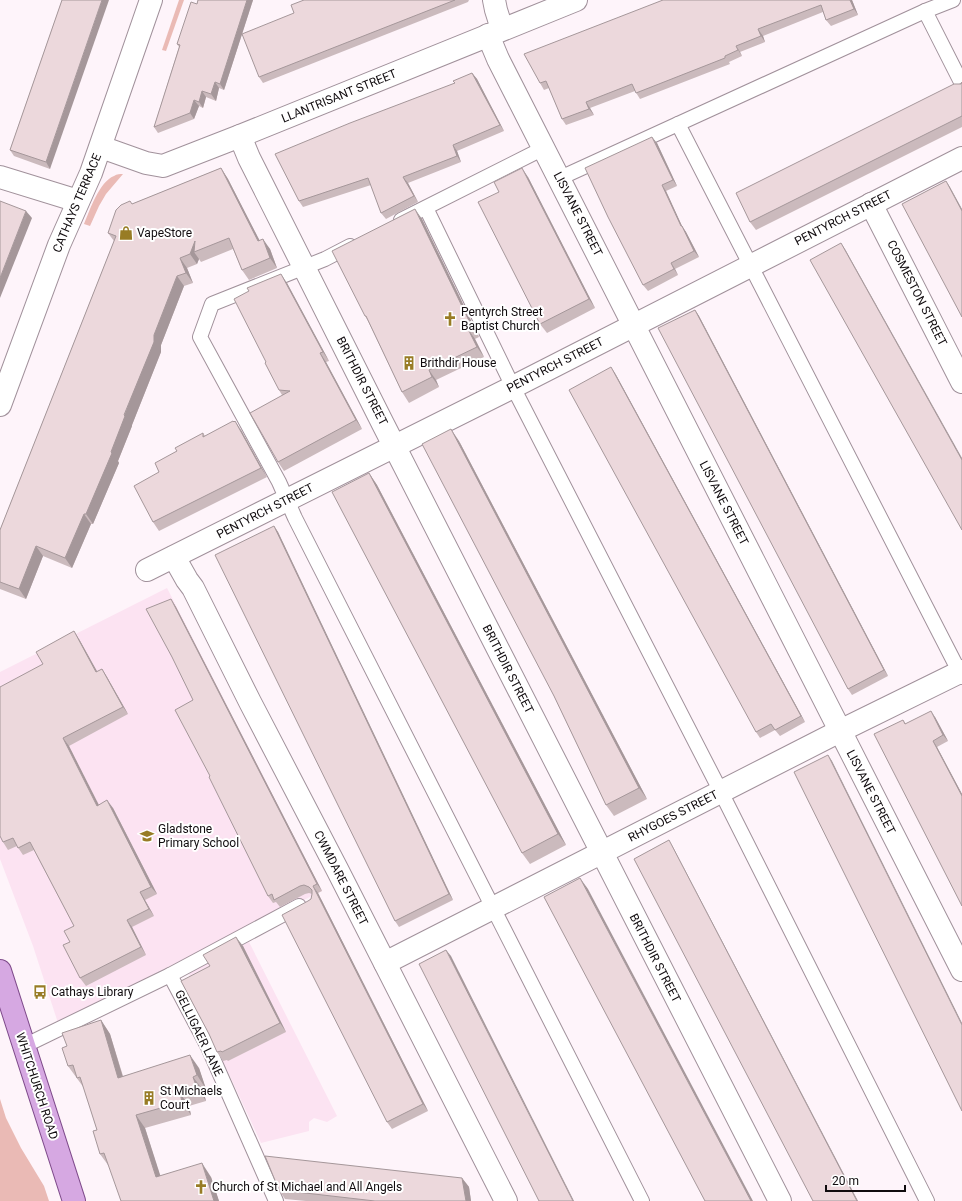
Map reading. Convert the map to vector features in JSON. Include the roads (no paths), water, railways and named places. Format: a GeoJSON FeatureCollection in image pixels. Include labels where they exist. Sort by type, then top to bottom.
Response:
{"type":"FeatureCollection","features":[{"type":"Feature","properties":{"kind":"main road","name":"WHITCHURCH ROAD"},"geometry":{"type":"LineString","coordinates":[[0,970],[74,1201]]}},
{"type":"Feature","properties":{"kind":"street","name":"CATHAYS TERRACE"},"geometry":{"type":"LineString","coordinates":[[0,405],[59,245],[101,147],[151,0]]}},
{"type":"Feature","properties":{"kind":"street","name":"LISVANE STREET"},"geometry":{"type":"LineString","coordinates":[[494,0],[496,10],[495,32],[498,59],[560,178],[962,970]]}},
{"type":"Feature","properties":{"kind":"street","name":"LLANTRISANT STREET"},"geometry":{"type":"LineString","coordinates":[[101,147],[146,163],[163,166],[576,0]]}},
{"type":"Feature","properties":{"kind":"street","name":"BRITHDIR STREET"},"geometry":{"type":"LineString","coordinates":[[240,136],[249,158],[304,267],[780,1201]]}},
{"type":"Feature","properties":{"kind":"street","name":"PENTYRCH STREET"},"geometry":{"type":"LineString","coordinates":[[147,570],[395,446],[962,158]]}},
{"type":"Feature","properties":{"kind":"street"},"geometry":{"type":"LineString","coordinates":[[0,177],[78,201]]}},
{"type":"Feature","properties":{"kind":"street","name":"COSMESTON STREET"},"geometry":{"type":"LineString","coordinates":[[871,204],[962,382]]}},
{"type":"Feature","properties":{"kind":"street","name":"CWMDARE STREET"},"geometry":{"type":"LineString","coordinates":[[174,556],[193,588],[506,1201]]}},
{"type":"Feature","properties":{"kind":"street","name":"RHYGOES STREET"},"geometry":{"type":"LineString","coordinates":[[385,963],[840,731],[961,673]]}},
{"type":"Feature","properties":{"kind":"lane"},"geometry":{"type":"LineString","coordinates":[[560,178],[925,11],[953,0]]}},
{"type":"Feature","properties":{"kind":"lane"},"geometry":{"type":"LineString","coordinates":[[925,11],[962,84]]}},
{"type":"Feature","properties":{"kind":"lane"},"geometry":{"type":"LineString","coordinates":[[678,124],[961,673]]}},
{"type":"Feature","properties":{"kind":"lane"},"geometry":{"type":"LineString","coordinates":[[390,226],[544,148]]}},
{"type":"Feature","properties":{"kind":"lane"},"geometry":{"type":"LineString","coordinates":[[426,208],[513,386],[721,792],[926,1201]]}},
{"type":"Feature","properties":{"kind":"lane"},"geometry":{"type":"LineString","coordinates":[[362,240],[325,259],[212,304],[200,337],[279,482],[295,518],[642,1201]]}},
{"type":"Feature","properties":{"kind":"lane"},"geometry":{"type":"LineString","coordinates":[[24,1046],[170,974],[309,902]]}},
{"type":"Feature","properties":{"kind":"lane","name":"GELLIGAER LANE"},"geometry":{"type":"LineString","coordinates":[[170,974],[208,1047],[276,1201]]}},
{"type":"Feature","properties":{"kind":"place","name":"VapeStore"},"geometry":{"type":"Point","coordinates":[126,233]}},
{"type":"Feature","properties":{"kind":"place","name":"Pentyrch Street Baptist Church"},"geometry":{"type":"Point","coordinates":[450,319]}},
{"type":"Feature","properties":{"kind":"place","name":"Brithdir House"},"geometry":{"type":"Point","coordinates":[409,363]}},
{"type":"Feature","properties":{"kind":"place","name":"Gladstone Primary School"},"geometry":{"type":"Point","coordinates":[147,836]}},
{"type":"Feature","properties":{"kind":"place","name":"Cathays Library"},"geometry":{"type":"Point","coordinates":[40,992]}},
{"type":"Feature","properties":{"kind":"place","name":"St Michaels Court"},"geometry":{"type":"Point","coordinates":[149,1098]}},
{"type":"Feature","properties":{"kind":"place","name":"Church of St Michael and All Angels"},"geometry":{"type":"Point","coordinates":[201,1187]}}]}
